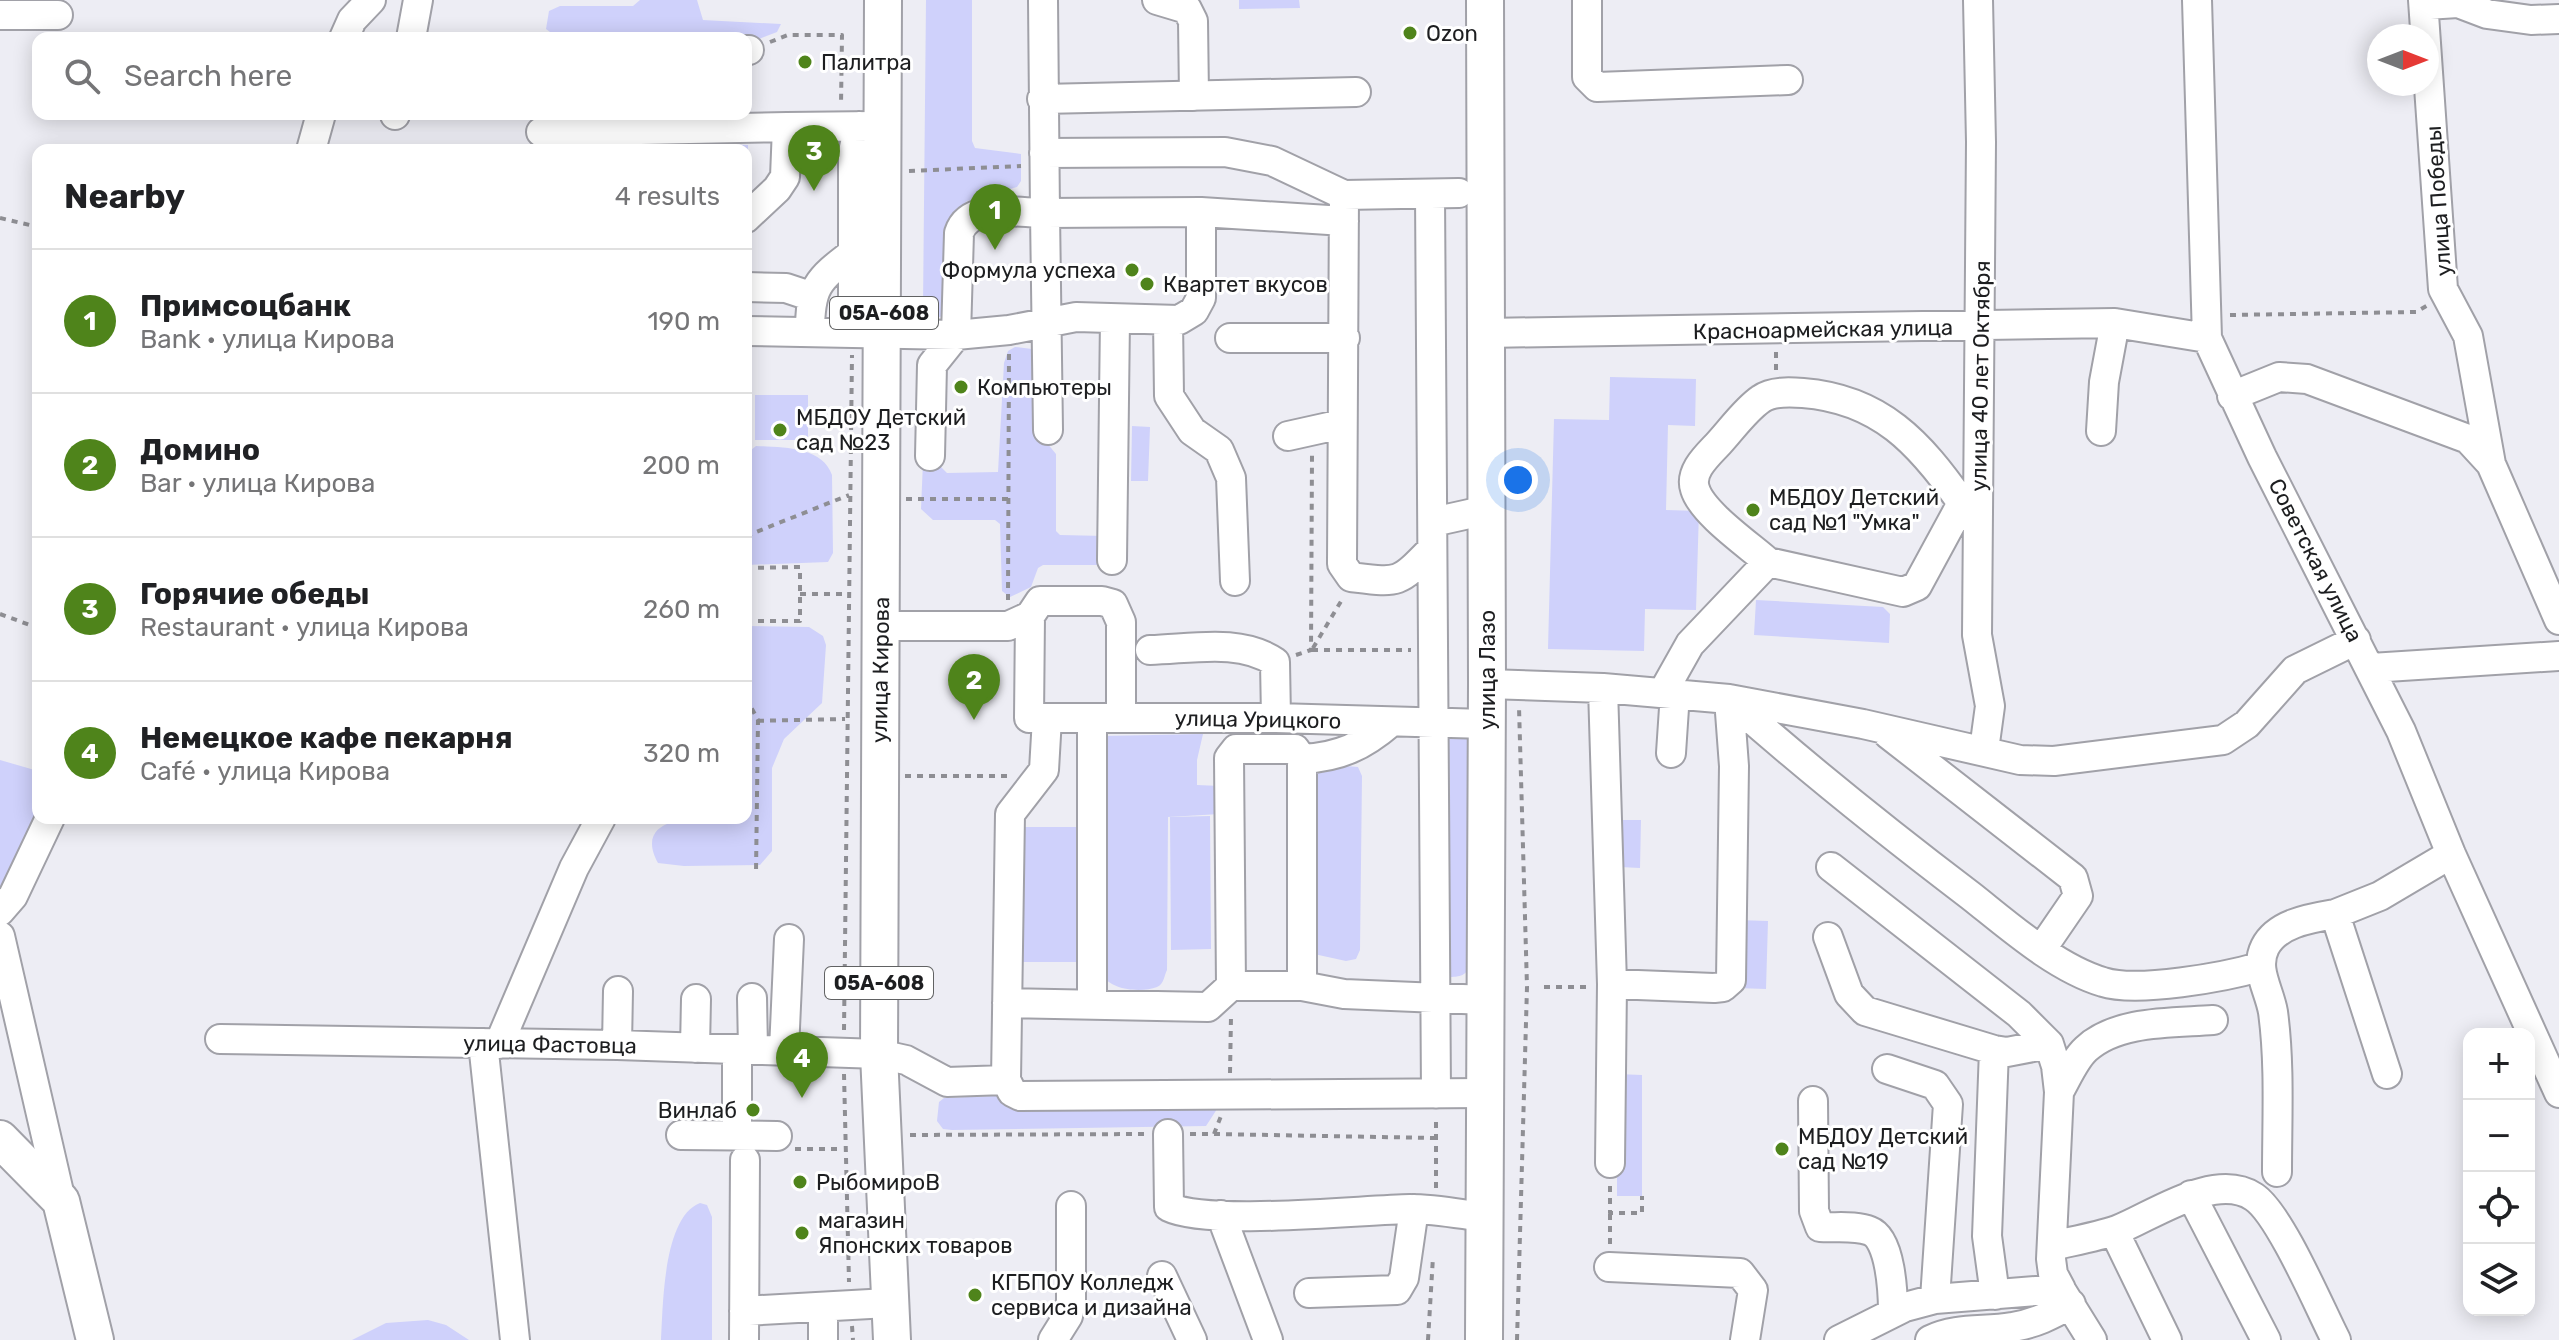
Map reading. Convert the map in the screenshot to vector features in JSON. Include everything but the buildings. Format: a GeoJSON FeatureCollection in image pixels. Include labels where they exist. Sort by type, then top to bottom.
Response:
{"type":"FeatureCollection","features":[{"type":"Feature","properties":{"kind":"main road","name":"улица Кирова"},"geometry":{"type":"LineString","coordinates":[[883,0],[861,126],[881,626],[862,1053],[892,1340]]}},
{"type":"Feature","properties":{"kind":"main road","name":"улица Лазо"},"geometry":{"type":"LineString","coordinates":[[1484,1340],[1486,724],[1503,684],[1487,510],[1485,0]]}},
{"type":"Feature","properties":{"kind":"main road"},"geometry":{"type":"LineString","coordinates":[[0,1139],[61,1201],[95,1340]]}},
{"type":"Feature","properties":{"kind":"street"},"geometry":{"type":"LineString","coordinates":[[412,32],[418,0]]}},
{"type":"Feature","properties":{"kind":"street"},"geometry":{"type":"LineString","coordinates":[[1043,0],[1048,430]]}},
{"type":"Feature","properties":{"kind":"street"},"geometry":{"type":"LineString","coordinates":[[1157,0],[1186,4],[1193,21],[1194,96]]}},
{"type":"Feature","properties":{"kind":"street"},"geometry":{"type":"LineString","coordinates":[[1587,0],[1587,77],[1597,87],[1788,80]]}},
{"type":"Feature","properties":{"kind":"street","name":"улица 40 лет Октября"},"geometry":{"type":"LineString","coordinates":[[1978,0],[1981,327],[1970,503],[1977,645],[1990,706],[1984,750]]}},
{"type":"Feature","properties":{"kind":"street","name":"Советская улица"},"geometry":{"type":"LineString","coordinates":[[2197,0],[2206,327],[2232,396],[2371,668],[2559,1093]]}},
{"type":"Feature","properties":{"kind":"street"},"geometry":{"type":"LineString","coordinates":[[2424,2],[2458,3],[2487,14],[2531,20],[2559,19]]}},
{"type":"Feature","properties":{"kind":"street","name":"улица Победы"},"geometry":{"type":"LineString","coordinates":[[2424,2],[2443,289],[2468,336],[2491,464],[2559,620]]}},
{"type":"Feature","properties":{"kind":"street"},"geometry":{"type":"LineString","coordinates":[[0,15],[58,15]]}},
{"type":"Feature","properties":{"kind":"street"},"geometry":{"type":"LineString","coordinates":[[1042,99],[1356,92]]}},
{"type":"Feature","properties":{"kind":"street"},"geometry":{"type":"LineString","coordinates":[[313,144],[319,120]]}},
{"type":"Feature","properties":{"kind":"street"},"geometry":{"type":"LineString","coordinates":[[541,132],[861,126],[853,152],[853,253],[868,332]]}},
{"type":"Feature","properties":{"kind":"street"},"geometry":{"type":"LineString","coordinates":[[752,212],[785,177],[787,127]]}},
{"type":"Feature","properties":{"kind":"street"},"geometry":{"type":"LineString","coordinates":[[1044,159],[1225,152],[1252,155],[1272,161],[1344,208]]}},
{"type":"Feature","properties":{"kind":"street"},"geometry":{"type":"LineString","coordinates":[[930,456],[932,365],[956,335],[959,233],[963,221],[976,213],[1344,208],[1430,194],[1459,193]]}},
{"type":"Feature","properties":{"kind":"street"},"geometry":{"type":"LineString","coordinates":[[1430,194],[1436,1094]]}},
{"type":"Feature","properties":{"kind":"street"},"geometry":{"type":"LineString","coordinates":[[1344,208],[1342,564],[1351,577],[1389,582],[1403,578],[1432,535],[1487,510]]}},
{"type":"Feature","properties":{"kind":"street"},"geometry":{"type":"LineString","coordinates":[[752,331],[956,335],[1009,330],[1076,317],[1179,320],[1194,311],[1201,298],[1201,212]]}},
{"type":"Feature","properties":{"kind":"street"},"geometry":{"type":"LineString","coordinates":[[810,332],[810,296],[824,275],[853,253]]}},
{"type":"Feature","properties":{"kind":"street"},"geometry":{"type":"LineString","coordinates":[[752,287],[786,288],[810,296]]}},
{"type":"Feature","properties":{"kind":"street"},"geometry":{"type":"LineString","coordinates":[[1112,560],[1115,319]]}},
{"type":"Feature","properties":{"kind":"street"},"geometry":{"type":"LineString","coordinates":[[1160,320],[1169,396],[1192,431],[1219,450],[1231,478],[1235,581]]}},
{"type":"Feature","properties":{"kind":"street"},"geometry":{"type":"LineString","coordinates":[[2101,431],[2104,382],[2115,323]]}},
{"type":"Feature","properties":{"kind":"street","name":"Красноармейская улица"},"geometry":{"type":"LineString","coordinates":[[1486,333],[2115,323],[2206,327]]}},
{"type":"Feature","properties":{"kind":"street"},"geometry":{"type":"LineString","coordinates":[[1230,338],[1345,338]]}},
{"type":"Feature","properties":{"kind":"street"},"geometry":{"type":"LineString","coordinates":[[2232,396],[2279,377],[2307,379],[2364,403],[2468,439],[2491,464]]}},
{"type":"Feature","properties":{"kind":"street"},"geometry":{"type":"LineString","coordinates":[[1777,394],[1842,399],[1876,411],[1936,466],[1970,503],[1917,586],[1903,592],[1873,588],[1768,562],[1701,503],[1693,486],[1698,466],[1756,403],[1777,394]]}},
{"type":"Feature","properties":{"kind":"street"},"geometry":{"type":"LineString","coordinates":[[1300,434],[1342,424]]}},
{"type":"Feature","properties":{"kind":"street"},"geometry":{"type":"LineString","coordinates":[[1671,753],[1669,692],[1690,644],[1768,562]]}},
{"type":"Feature","properties":{"kind":"street"},"geometry":{"type":"LineString","coordinates":[[881,626],[1019,621],[1040,601],[1102,601],[1113,604],[1121,622],[1121,717]]}},
{"type":"Feature","properties":{"kind":"street"},"geometry":{"type":"LineString","coordinates":[[1019,621],[1038,718],[1044,770],[1010,814],[1006,1080],[1012,1092],[1020,1096],[1230,1097],[1485,1093]]}},
{"type":"Feature","properties":{"kind":"street"},"geometry":{"type":"LineString","coordinates":[[1503,684],[1669,692],[1729,699],[1984,750],[2020,760],[2054,761],[2223,740],[2247,724],[2295,670],[2356,640]]}},
{"type":"Feature","properties":{"kind":"street"},"geometry":{"type":"LineString","coordinates":[[1150,650],[1245,648],[1275,662],[1276,718]]}},
{"type":"Feature","properties":{"kind":"street"},"geometry":{"type":"LineString","coordinates":[[2371,668],[2559,656]]}},
{"type":"Feature","properties":{"kind":"street"},"geometry":{"type":"LineString","coordinates":[[1603,688],[1612,986],[1610,1163]]}},
{"type":"Feature","properties":{"kind":"street"},"geometry":{"type":"LineString","coordinates":[[1612,986],[1714,988],[1723,987],[1731,980],[1734,766],[1729,699]]}},
{"type":"Feature","properties":{"kind":"street"},"geometry":{"type":"LineString","coordinates":[[1729,699],[1830,788],[2041,950],[2103,982],[2122,985],[2213,979],[2259,967]]}},
{"type":"Feature","properties":{"kind":"street","name":"улица Урицкого"},"geometry":{"type":"LineString","coordinates":[[1038,718],[1276,718],[1486,724]]}},
{"type":"Feature","properties":{"kind":"street"},"geometry":{"type":"LineString","coordinates":[[1092,718],[1092,1004]]}},
{"type":"Feature","properties":{"kind":"street"},"geometry":{"type":"LineString","coordinates":[[1302,759],[1333,758],[1366,744],[1391,722]]}},
{"type":"Feature","properties":{"kind":"street"},"geometry":{"type":"LineString","coordinates":[[1881,729],[2073,878],[2078,896],[2041,950]]}},
{"type":"Feature","properties":{"kind":"street"},"geometry":{"type":"LineString","coordinates":[[1231,986],[1229,758],[1236,749],[1295,749],[1302,759],[1302,986]]}},
{"type":"Feature","properties":{"kind":"street"},"geometry":{"type":"LineString","coordinates":[[0,911],[13,896],[47,824]]}},
{"type":"Feature","properties":{"kind":"street"},"geometry":{"type":"LineString","coordinates":[[515,1340],[491,1044],[598,824]]}},
{"type":"Feature","properties":{"kind":"street"},"geometry":{"type":"LineString","coordinates":[[2277,1172],[2275,1030],[2259,967],[2264,948],[2278,931],[2310,918],[2335,914],[2380,896],[2451,854]]}},
{"type":"Feature","properties":{"kind":"street"},"geometry":{"type":"LineString","coordinates":[[1831,867],[2019,1014],[2049,1044],[2059,1092],[2053,1274],[2092,1340]]}},
{"type":"Feature","properties":{"kind":"street"},"geometry":{"type":"LineString","coordinates":[[2335,914],[2387,1074]]}},
{"type":"Feature","properties":{"kind":"street"},"geometry":{"type":"LineString","coordinates":[[0,936],[61,1201]]}},
{"type":"Feature","properties":{"kind":"street"},"geometry":{"type":"LineString","coordinates":[[1828,937],[1849,994],[1865,1011],[1994,1050],[2007,1052],[2049,1044]]}},
{"type":"Feature","properties":{"kind":"street"},"geometry":{"type":"LineString","coordinates":[[784,1050],[789,939]]}},
{"type":"Feature","properties":{"kind":"street"},"geometry":{"type":"LineString","coordinates":[[1007,1003],[1208,1007],[1231,986],[1302,986],[1344,994],[1486,1000]]}},
{"type":"Feature","properties":{"kind":"street"},"geometry":{"type":"LineString","coordinates":[[617,1045],[618,991]]}},
{"type":"Feature","properties":{"kind":"street"},"geometry":{"type":"LineString","coordinates":[[744,1340],[741,1148],[745,1049],[752,998]]}},
{"type":"Feature","properties":{"kind":"street"},"geometry":{"type":"LineString","coordinates":[[695,1048],[696,999]]}},
{"type":"Feature","properties":{"kind":"street"},"geometry":{"type":"LineString","coordinates":[[2059,1092],[2083,1051],[2097,1040],[2126,1029],[2213,1020]]}},
{"type":"Feature","properties":{"kind":"street","name":"улица Фастовца"},"geometry":{"type":"LineString","coordinates":[[220,1039],[617,1045],[862,1053],[906,1060],[947,1082],[1006,1080]]}},
{"type":"Feature","properties":{"kind":"street"},"geometry":{"type":"LineString","coordinates":[[1994,1050],[1987,1236],[1995,1295]]}},
{"type":"Feature","properties":{"kind":"street"},"geometry":{"type":"LineString","coordinates":[[1887,1069],[1935,1085],[1948,1104],[1935,1299]]}},
{"type":"Feature","properties":{"kind":"street"},"geometry":{"type":"LineString","coordinates":[[1813,1101],[1814,1211],[1820,1227],[1867,1230],[1880,1239],[1891,1277],[1893,1313]]}},
{"type":"Feature","properties":{"kind":"street"},"geometry":{"type":"LineString","coordinates":[[1168,1134],[1169,1207],[1181,1213],[1221,1215],[1414,1209],[1484,1217]]}},
{"type":"Feature","properties":{"kind":"street"},"geometry":{"type":"LineString","coordinates":[[681,1135],[741,1148],[777,1136]]}},
{"type":"Feature","properties":{"kind":"street"},"geometry":{"type":"LineString","coordinates":[[2052,1246],[2114,1231],[2191,1195],[2234,1190],[2255,1198],[2277,1226],[2336,1340]]}},
{"type":"Feature","properties":{"kind":"street"},"geometry":{"type":"LineString","coordinates":[[2191,1195],[2266,1340]]}},
{"type":"Feature","properties":{"kind":"street"},"geometry":{"type":"LineString","coordinates":[[1053,1340],[1068,1316],[1071,1301],[1071,1206]]}},
{"type":"Feature","properties":{"kind":"street"},"geometry":{"type":"LineString","coordinates":[[1309,1293],[1397,1290],[1404,1278],[1414,1209]]}},
{"type":"Feature","properties":{"kind":"street"},"geometry":{"type":"LineString","coordinates":[[1221,1215],[1268,1340]]}},
{"type":"Feature","properties":{"kind":"street"},"geometry":{"type":"LineString","coordinates":[[2114,1231],[2167,1340]]}},
{"type":"Feature","properties":{"kind":"street"},"geometry":{"type":"LineString","coordinates":[[1609,1267],[1740,1273],[1753,1290],[1745,1340]]}},
{"type":"Feature","properties":{"kind":"street"},"geometry":{"type":"LineString","coordinates":[[1162,1276],[1192,1340]]}},
{"type":"Feature","properties":{"kind":"street"},"geometry":{"type":"LineString","coordinates":[[1839,1340],[1893,1313],[1935,1299],[1995,1295],[2066,1296]]}},
{"type":"Feature","properties":{"kind":"street"},"geometry":{"type":"LineString","coordinates":[[1930,1340],[1945,1333],[2010,1328],[2041,1321],[2066,1296]]}},
{"type":"Feature","properties":{"kind":"street"},"geometry":{"type":"LineString","coordinates":[[744,1311],[888,1303]]}},
{"type":"Feature","properties":{"kind":"street"},"geometry":{"type":"LineString","coordinates":[[823,1340],[837,1306]]}},
{"type":"Feature","properties":{"kind":"path"},"geometry":{"type":"LineString","coordinates":[[752,48],[788,35],[842,35],[841,78],[861,126]]}},
{"type":"Feature","properties":{"kind":"path"},"geometry":{"type":"LineString","coordinates":[[841,78],[850,78]]}},
{"type":"Feature","properties":{"kind":"path"},"geometry":{"type":"LineString","coordinates":[[907,171],[1044,159]]}},
{"type":"Feature","properties":{"kind":"path"},"geometry":{"type":"LineString","coordinates":[[0,218],[32,226]]}},
{"type":"Feature","properties":{"kind":"path"},"geometry":{"type":"LineString","coordinates":[[2206,327],[2416,312],[2443,289]]}},
{"type":"Feature","properties":{"kind":"path"},"geometry":{"type":"LineString","coordinates":[[1775,329],[1777,394]]}},
{"type":"Feature","properties":{"kind":"path"},"geometry":{"type":"LineString","coordinates":[[1009,330],[1009,499],[1019,621]]}},
{"type":"Feature","properties":{"kind":"path"},"geometry":{"type":"LineString","coordinates":[[853,1340],[837,1306],[843,1149],[862,1053],[845,719],[849,495],[868,332]]}},
{"type":"Feature","properties":{"kind":"path"},"geometry":{"type":"LineString","coordinates":[[1300,434],[1311,650]]}},
{"type":"Feature","properties":{"kind":"path"},"geometry":{"type":"LineString","coordinates":[[752,534],[849,495]]}},
{"type":"Feature","properties":{"kind":"path"},"geometry":{"type":"LineString","coordinates":[[904,499],[1009,499]]}},
{"type":"Feature","properties":{"kind":"path"},"geometry":{"type":"LineString","coordinates":[[752,568],[800,567],[800,621],[752,621]]}},
{"type":"Feature","properties":{"kind":"path"},"geometry":{"type":"LineString","coordinates":[[1311,650],[1340,606],[1351,577]]}},
{"type":"Feature","properties":{"kind":"path"},"geometry":{"type":"LineString","coordinates":[[800,594],[848,594]]}},
{"type":"Feature","properties":{"kind":"path"},"geometry":{"type":"LineString","coordinates":[[0,614],[32,626]]}},
{"type":"Feature","properties":{"kind":"path"},"geometry":{"type":"LineString","coordinates":[[1275,662],[1311,650],[1433,650]]}},
{"type":"Feature","properties":{"kind":"path"},"geometry":{"type":"LineString","coordinates":[[1503,684],[1527,987],[1517,1340]]}},
{"type":"Feature","properties":{"kind":"path"},"geometry":{"type":"LineString","coordinates":[[752,709],[758,720],[756,872]]}},
{"type":"Feature","properties":{"kind":"path"},"geometry":{"type":"LineString","coordinates":[[752,720],[845,719]]}},
{"type":"Feature","properties":{"kind":"path"},"geometry":{"type":"LineString","coordinates":[[905,776],[1014,776]]}},
{"type":"Feature","properties":{"kind":"path"},"geometry":{"type":"LineString","coordinates":[[1214,1134],[1230,1097],[1231,986]]}},
{"type":"Feature","properties":{"kind":"path"},"geometry":{"type":"LineString","coordinates":[[1544,987],[1612,986]]}},
{"type":"Feature","properties":{"kind":"path"},"geometry":{"type":"LineString","coordinates":[[908,1135],[1214,1134],[1436,1138]]}},
{"type":"Feature","properties":{"kind":"path"},"geometry":{"type":"LineString","coordinates":[[1609,1267],[1610,1163]]}},
{"type":"Feature","properties":{"kind":"path"},"geometry":{"type":"LineString","coordinates":[[1610,1213],[1642,1213],[1642,1196]]}},
{"type":"Feature","properties":{"kind":"shaded area"},"geometry":{"type":"Polygon","coordinates":[[[640,0],[697,0],[703,20],[781,24],[777,32],[752,42],[752,32],[550,32],[546,29],[549,11],[560,6],[633,6],[640,0]]]}},
{"type":"Feature","properties":{"kind":"shaded area"},"geometry":{"type":"Polygon","coordinates":[[[926,0],[972,0],[972,141],[975,148],[1021,154],[1021,181],[1017,187],[967,201],[948,223],[945,315],[931,320],[924,317],[923,307],[926,0]]]}},
{"type":"Feature","properties":{"kind":"shaded area"},"geometry":{"type":"Polygon","coordinates":[[[1239,0],[1299,0],[1300,8],[1239,9],[1239,0]]]}},
{"type":"Feature","properties":{"kind":"shaded area"},"geometry":{"type":"Polygon","coordinates":[[[1015,347],[1040,350],[1042,437],[1056,454],[1056,531],[1060,535],[1105,536],[1104,565],[1043,565],[1038,568],[1031,587],[1010,597],[1002,591],[1000,524],[995,520],[933,520],[921,509],[923,462],[933,459],[947,473],[998,472],[1004,363],[1008,351],[1015,347]]]}},
{"type":"Feature","properties":{"kind":"shaded area"},"geometry":{"type":"Polygon","coordinates":[[[1610,377],[1696,379],[1695,426],[1668,425],[1666,510],[1699,511],[1696,610],[1645,609],[1644,651],[1548,649],[1554,419],[1609,420],[1610,377]]]}},
{"type":"Feature","properties":{"kind":"shaded area"},"geometry":{"type":"Polygon","coordinates":[[[755,395],[808,395],[808,440],[755,440],[755,395]]]}},
{"type":"Feature","properties":{"kind":"shaded area"},"geometry":{"type":"Polygon","coordinates":[[[1132,426],[1150,427],[1148,481],[1131,481],[1132,426]]]}},
{"type":"Feature","properties":{"kind":"shaded area"},"geometry":{"type":"Polygon","coordinates":[[[756,446],[801,450],[827,466],[832,475],[833,553],[828,562],[752,565],[752,449],[756,446]]]}},
{"type":"Feature","properties":{"kind":"shaded area"},"geometry":{"type":"Polygon","coordinates":[[[1756,600],[1883,607],[1890,614],[1889,643],[1754,635],[1756,600]]]}},
{"type":"Feature","properties":{"kind":"shaded area"},"geometry":{"type":"Polygon","coordinates":[[[752,626],[809,627],[823,636],[826,645],[822,703],[784,739],[772,768],[772,851],[760,865],[684,866],[658,863],[652,845],[655,833],[666,825],[752,824],[752,626]]]}},
{"type":"Feature","properties":{"kind":"shaded area"},"geometry":{"type":"Polygon","coordinates":[[[1203,734],[1197,760],[1197,785],[1220,786],[1220,814],[1168,817],[1167,970],[1157,987],[1135,990],[1119,987],[1103,975],[1103,736],[1203,734]]]}},
{"type":"Feature","properties":{"kind":"shaded area"},"geometry":{"type":"Polygon","coordinates":[[[1452,736],[1471,739],[1472,963],[1462,975],[1447,977],[1445,740],[1452,736]]]}},
{"type":"Feature","properties":{"kind":"shaded area"},"geometry":{"type":"Polygon","coordinates":[[[0,760],[32,769],[33,824],[0,904],[0,760]]]}},
{"type":"Feature","properties":{"kind":"shaded area"},"geometry":{"type":"Polygon","coordinates":[[[1335,765],[1358,767],[1362,776],[1360,950],[1356,959],[1346,961],[1314,954],[1316,771],[1335,765]]]}},
{"type":"Feature","properties":{"kind":"shaded area"},"geometry":{"type":"Polygon","coordinates":[[[1210,816],[1211,949],[1171,950],[1170,817],[1210,816]]]}},
{"type":"Feature","properties":{"kind":"shaded area"},"geometry":{"type":"Polygon","coordinates":[[[1620,820],[1641,820],[1640,868],[1620,867],[1620,820]]]}},
{"type":"Feature","properties":{"kind":"shaded area"},"geometry":{"type":"Polygon","coordinates":[[[1019,827],[1078,827],[1078,962],[1019,962],[1019,827]]]}},
{"type":"Feature","properties":{"kind":"shaded area"},"geometry":{"type":"Polygon","coordinates":[[[1738,920],[1768,921],[1766,989],[1736,988],[1738,920]]]}},
{"type":"Feature","properties":{"kind":"shaded area"},"geometry":{"type":"Polygon","coordinates":[[[1617,1074],[1642,1075],[1642,1196],[1617,1196],[1617,1074]]]}},
{"type":"Feature","properties":{"kind":"shaded area"},"geometry":{"type":"Polygon","coordinates":[[[992,1096],[1219,1106],[1206,1126],[952,1130],[943,1129],[937,1121],[939,1102],[944,1098],[992,1096]]]}},
{"type":"Feature","properties":{"kind":"shaded area"},"geometry":{"type":"Polygon","coordinates":[[[700,1203],[707,1205],[712,1217],[712,1340],[661,1340],[664,1285],[672,1244],[688,1212],[700,1203]]]}},
{"type":"Feature","properties":{"kind":"shaded area"},"geometry":{"type":"Polygon","coordinates":[[[428,1320],[446,1325],[469,1340],[352,1340],[386,1323],[428,1320]]]}},
{"type":"Feature","properties":{"kind":"place","name":"Ozon"},"geometry":{"type":"Point","coordinates":[1410,33]}},
{"type":"Feature","properties":{"kind":"place","name":"Палитра"},"geometry":{"type":"Point","coordinates":[805,62]}},
{"type":"Feature","properties":{"kind":"place","name":"Горячие обеды"},"geometry":{"type":"Point","coordinates":[814,191]}},
{"type":"Feature","properties":{"kind":"place","name":"Примсоцбанк"},"geometry":{"type":"Point","coordinates":[995,250]}},
{"type":"Feature","properties":{"kind":"place","name":"Формула успеха"},"geometry":{"type":"Point","coordinates":[1132,270]}},
{"type":"Feature","properties":{"kind":"place","name":"Квартет вкусов"},"geometry":{"type":"Point","coordinates":[1147,284]}},
{"type":"Feature","properties":{"kind":"place","name":"Компьютеры"},"geometry":{"type":"Point","coordinates":[961,387]}},
{"type":"Feature","properties":{"kind":"place","name":"МБДОУ Детский сад №23"},"geometry":{"type":"Point","coordinates":[780,430]}},
{"type":"Feature","properties":{"kind":"place","name":"МБДОУ Детский сад №1 \"Умка\""},"geometry":{"type":"Point","coordinates":[1753,510]}},
{"type":"Feature","properties":{"kind":"place","name":"Домино"},"geometry":{"type":"Point","coordinates":[974,720]}},
{"type":"Feature","properties":{"kind":"place","name":"Немецкое кафе пекарня"},"geometry":{"type":"Point","coordinates":[802,1098]}},
{"type":"Feature","properties":{"kind":"place","name":"Винлаб"},"geometry":{"type":"Point","coordinates":[753,1110]}},
{"type":"Feature","properties":{"kind":"place","name":"МБДОУ Детский сад №19"},"geometry":{"type":"Point","coordinates":[1782,1149]}},
{"type":"Feature","properties":{"kind":"place","name":"РыбомироВ"},"geometry":{"type":"Point","coordinates":[800,1182]}},
{"type":"Feature","properties":{"kind":"place","name":"магазин Японских товаров"},"geometry":{"type":"Point","coordinates":[802,1233]}},
{"type":"Feature","properties":{"kind":"place","name":"КГБПОУ Колледж сервиса и дизайна"},"geometry":{"type":"Point","coordinates":[975,1295]}}]}
